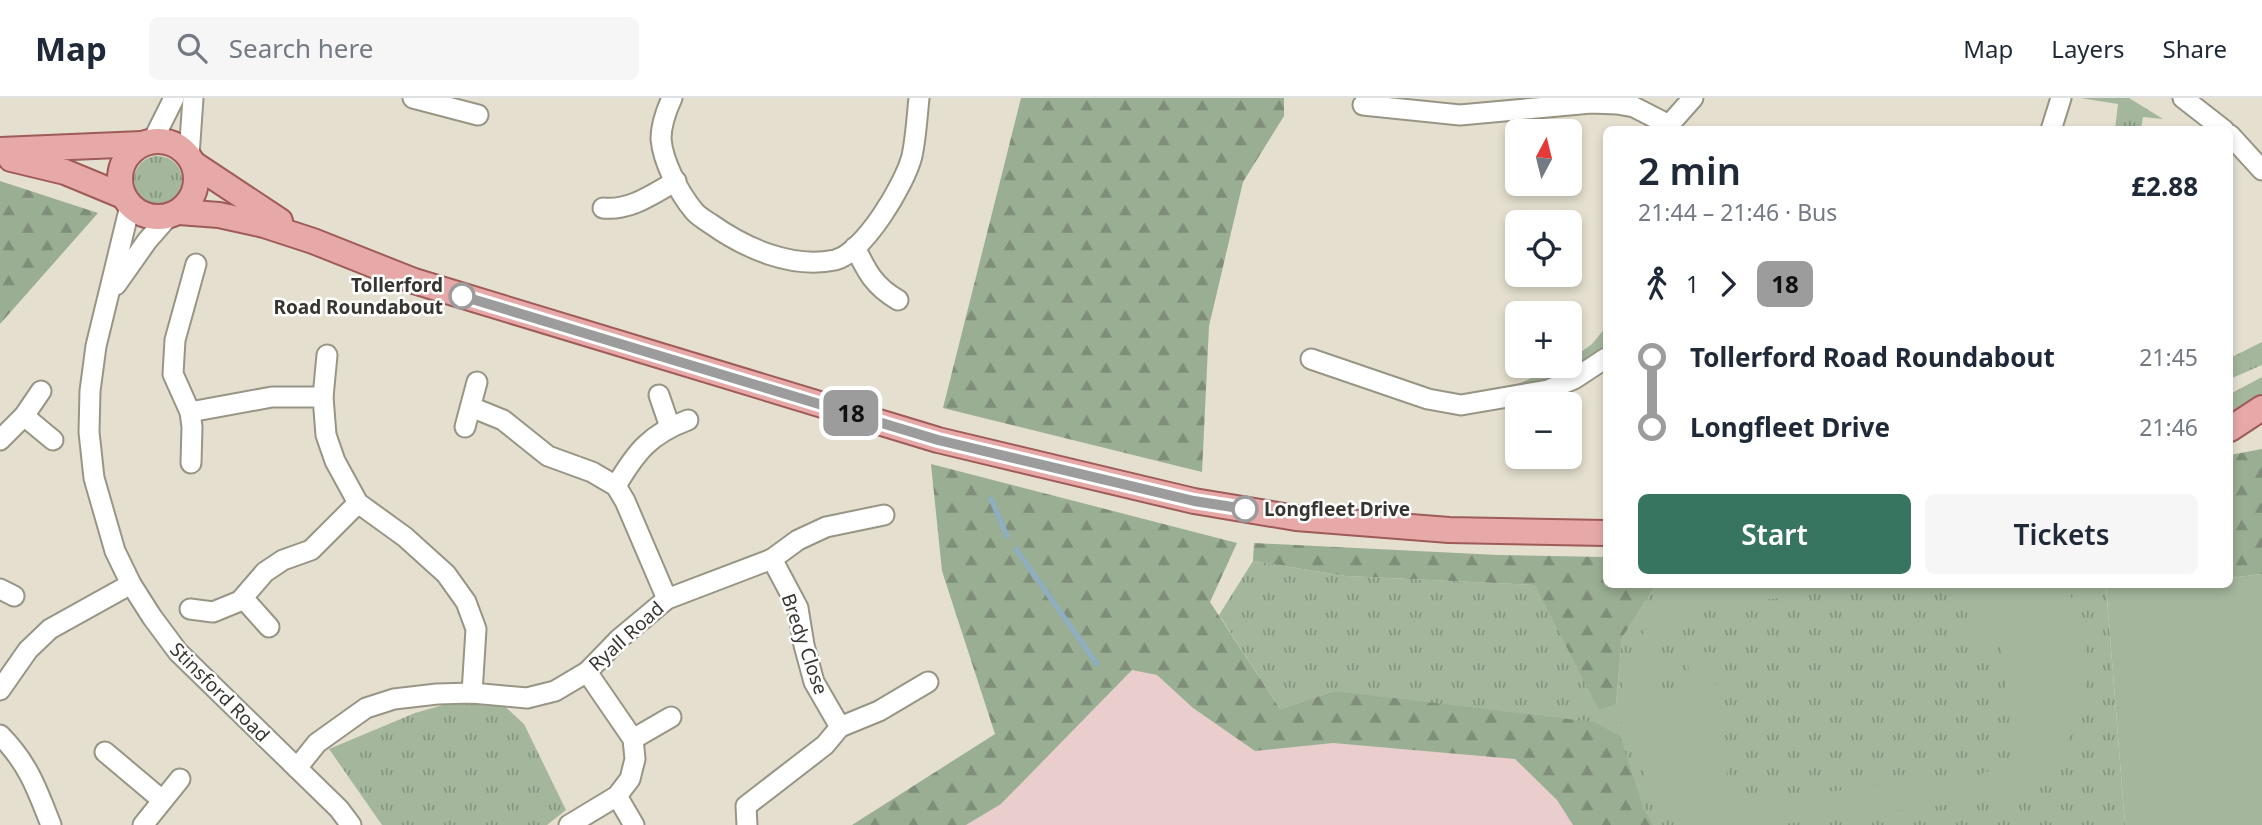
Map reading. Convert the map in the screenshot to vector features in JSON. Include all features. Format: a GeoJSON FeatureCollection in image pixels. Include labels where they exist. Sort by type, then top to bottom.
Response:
{"type":"FeatureCollection","features":[{"type":"Feature","properties":{"kind":"main road"},"geometry":{"type":"LineString","coordinates":[[127,201],[120,184],[125,160],[132,151],[147,143]]}},
{"type":"Feature","properties":{"kind":"main road"},"geometry":{"type":"LineString","coordinates":[[0,150],[172,144],[251,203],[313,241]]}},
{"type":"Feature","properties":{"kind":"main road"},"geometry":{"type":"LineString","coordinates":[[0,156],[65,172],[127,201],[148,216],[219,215],[246,220],[313,241],[414,281],[938,440],[1194,501],[1296,518],[1436,529],[1603,533]]}},
{"type":"Feature","properties":{"kind":"main road"},"geometry":{"type":"LineString","coordinates":[[174,214],[193,196],[197,175],[192,160]]}},
{"type":"Feature","properties":{"kind":"main road"},"geometry":{"type":"LineString","coordinates":[[2233,427],[2262,408]]}},
{"type":"Feature","properties":{"kind":"main road"},"geometry":{"type":"LineString","coordinates":[[2233,435],[2262,431]]}},
{"type":"Feature","properties":{"kind":"street"},"geometry":{"type":"LineString","coordinates":[[147,143],[174,98]]}},
{"type":"Feature","properties":{"kind":"street"},"geometry":{"type":"LineString","coordinates":[[192,160],[193,98]]}},
{"type":"Feature","properties":{"kind":"street"},"geometry":{"type":"LineString","coordinates":[[416,98],[478,115]]}},
{"type":"Feature","properties":{"kind":"street"},"geometry":{"type":"LineString","coordinates":[[672,98],[663,121],[661,138],[665,157],[676,181],[695,212],[732,239],[761,252],[801,261],[837,260],[855,247],[879,221],[898,190],[912,157],[919,98]]}},
{"type":"Feature","properties":{"kind":"street"},"geometry":{"type":"LineString","coordinates":[[1669,126],[1693,98]]}},
{"type":"Feature","properties":{"kind":"street"},"geometry":{"type":"LineString","coordinates":[[2052,126],[2061,98]]}},
{"type":"Feature","properties":{"kind":"street"},"geometry":{"type":"LineString","coordinates":[[2183,98],[2219,126]]}},
{"type":"Feature","properties":{"kind":"street"},"geometry":{"type":"LineString","coordinates":[[1363,105],[1435,106],[1460,114],[1591,103],[1617,104],[1634,107],[1666,126]]}},
{"type":"Feature","properties":{"kind":"street"},"geometry":{"type":"LineString","coordinates":[[2233,138],[2261,170]]}},
{"type":"Feature","properties":{"kind":"street"},"geometry":{"type":"LineString","coordinates":[[603,208],[617,210],[632,205],[676,181]]}},
{"type":"Feature","properties":{"kind":"street","name":"Stinsford Road"},"geometry":{"type":"LineString","coordinates":[[127,201],[110,295],[96,346],[90,391],[89,432],[94,478],[115,551],[152,618],[178,652],[298,768],[339,809],[351,825]]}},
{"type":"Feature","properties":{"kind":"street","name":"Stinsford Road"},"geometry":{"type":"LineString","coordinates":[[110,295],[125,269],[174,214]]}},
{"type":"Feature","properties":{"kind":"street"},"geometry":{"type":"LineString","coordinates":[[855,247],[867,272],[880,289],[898,300]]}},
{"type":"Feature","properties":{"kind":"street"},"geometry":{"type":"LineString","coordinates":[[191,463],[190,412],[173,374],[176,340],[196,264]]}},
{"type":"Feature","properties":{"kind":"street"},"geometry":{"type":"LineString","coordinates":[[327,355],[323,397],[326,435],[335,461],[358,503],[405,537],[446,574],[466,602],[476,629],[472,693]]}},
{"type":"Feature","properties":{"kind":"street"},"geometry":{"type":"LineString","coordinates":[[1311,359],[1428,399],[1461,405],[1548,390],[1574,379],[1603,360]]}},
{"type":"Feature","properties":{"kind":"street"},"geometry":{"type":"LineString","coordinates":[[465,427],[477,382]]}},
{"type":"Feature","properties":{"kind":"street"},"geometry":{"type":"LineString","coordinates":[[0,440],[24,416],[41,391]]}},
{"type":"Feature","properties":{"kind":"street"},"geometry":{"type":"LineString","coordinates":[[616,486],[648,442],[679,424],[659,395]]}},
{"type":"Feature","properties":{"kind":"street"},"geometry":{"type":"LineString","coordinates":[[190,412],[272,397],[323,397]]}},
{"type":"Feature","properties":{"kind":"street"},"geometry":{"type":"LineString","coordinates":[[471,407],[503,420],[548,456],[592,472],[616,486],[667,599]]}},
{"type":"Feature","properties":{"kind":"street"},"geometry":{"type":"LineString","coordinates":[[24,416],[53,440]]}},
{"type":"Feature","properties":{"kind":"street"},"geometry":{"type":"LineString","coordinates":[[190,608],[213,612],[243,598],[265,572],[283,560],[311,550],[358,503]]}},
{"type":"Feature","properties":{"kind":"street","name":"Ryall Road"},"geometry":{"type":"LineString","coordinates":[[298,768],[317,743],[366,708],[394,699],[472,693],[527,698],[555,691],[587,673],[619,639],[667,599],[772,559],[798,540],[826,527],[884,515]]}},
{"type":"Feature","properties":{"kind":"street","name":"Bredy Close"},"geometry":{"type":"LineString","coordinates":[[772,559],[797,608],[814,682],[840,727]]}},
{"type":"Feature","properties":{"kind":"street"},"geometry":{"type":"LineString","coordinates":[[0,690],[28,650],[50,629],[131,584]]}},
{"type":"Feature","properties":{"kind":"street"},"geometry":{"type":"LineString","coordinates":[[243,598],[269,627]]}},
{"type":"Feature","properties":{"kind":"street"},"geometry":{"type":"LineString","coordinates":[[569,825],[617,796],[631,779],[635,759],[633,739],[587,673]]}},
{"type":"Feature","properties":{"kind":"street"},"geometry":{"type":"LineString","coordinates":[[747,825],[746,806],[825,745],[840,727],[879,711],[928,682]]}},
{"type":"Feature","properties":{"kind":"street"},"geometry":{"type":"LineString","coordinates":[[633,739],[671,717]]}},
{"type":"Feature","properties":{"kind":"street"},"geometry":{"type":"LineString","coordinates":[[0,735],[32,775],[51,825]]}},
{"type":"Feature","properties":{"kind":"street"},"geometry":{"type":"LineString","coordinates":[[105,752],[162,800]]}},
{"type":"Feature","properties":{"kind":"street"},"geometry":{"type":"LineString","coordinates":[[143,825],[180,779]]}},
{"type":"Feature","properties":{"kind":"street"},"geometry":{"type":"LineString","coordinates":[[617,796],[634,825]]}},
{"type":"Feature","properties":{"kind":"shaded area"},"geometry":{"type":"Polygon","coordinates":[[[1132,669],[1157,675],[1193,708],[1255,751],[1333,743],[1515,759],[1557,800],[1573,825],[966,825],[1001,804],[1132,669]]]}},
{"type":"Feature","properties":{"kind":"green space"},"geometry":{"type":"Polygon","coordinates":[[[1021,98],[1284,98],[1284,116],[1243,182],[1209,326],[1202,472],[943,408],[1021,98]]]}},
{"type":"Feature","properties":{"kind":"green space"},"geometry":{"type":"Polygon","coordinates":[[[2080,98],[2129,98],[2163,119],[2143,117],[2142,126],[2115,126],[2118,104],[2080,98]]]}},
{"type":"Feature","properties":{"kind":"green space"},"geometry":{"type":"Polygon","coordinates":[[[158,156],[175,163],[182,180],[175,197],[158,204],[141,197],[134,180],[141,163],[158,156]]]}},
{"type":"Feature","properties":{"kind":"green space"},"geometry":{"type":"Polygon","coordinates":[[[0,181],[98,213],[0,324],[0,181]]]}},
{"type":"Feature","properties":{"kind":"green space"},"geometry":{"type":"Polygon","coordinates":[[[1603,331],[1603,351],[1582,364],[1582,351],[1603,331]]]}},
{"type":"Feature","properties":{"kind":"green space"},"geometry":{"type":"Polygon","coordinates":[[[2262,342],[2262,365],[2233,378],[2233,356],[2262,342]]]}},
{"type":"Feature","properties":{"kind":"green space"},"geometry":{"type":"Polygon","coordinates":[[[2262,377],[2262,399],[2233,411],[2233,392],[2262,377]]]}},
{"type":"Feature","properties":{"kind":"green space"},"geometry":{"type":"Polygon","coordinates":[[[1532,378],[1555,378],[1501,391],[1532,378]]]}},
{"type":"Feature","properties":{"kind":"green space"},"geometry":{"type":"Polygon","coordinates":[[[2262,449],[2262,574],[2233,578],[2233,454],[2262,449]]]}},
{"type":"Feature","properties":{"kind":"green space"},"geometry":{"type":"Polygon","coordinates":[[[931,464],[1237,543],[1210,602],[1280,709],[1334,691],[1594,722],[1620,736],[1643,807],[1654,825],[1573,825],[1557,800],[1515,759],[1333,743],[1255,751],[1193,708],[1157,675],[1132,670],[1001,804],[966,825],[852,825],[995,734],[942,571],[931,464]]]}},
{"type":"Feature","properties":{"kind":"green space"},"geometry":{"type":"Polygon","coordinates":[[[1254,543],[1498,555],[1603,557],[1603,588],[1654,588],[1622,638],[1616,704],[1599,710],[1535,585],[1346,576],[1253,561],[1254,543]]]}},
{"type":"Feature","properties":{"kind":"green space"},"geometry":{"type":"Polygon","coordinates":[[[1253,561],[1346,576],[1535,585],[1616,704],[1622,638],[1654,588],[2106,588],[2125,825],[1654,825],[1643,807],[1334,691],[1280,709],[1219,615],[1253,561]]]}},
{"type":"Feature","properties":{"kind":"green space"},"geometry":{"type":"Polygon","coordinates":[[[2262,574],[2262,825],[2125,825],[2106,588],[2233,588],[2233,578],[2262,574]]]}},
{"type":"Feature","properties":{"kind":"green space"},"geometry":{"type":"Polygon","coordinates":[[[1863,588],[1728,604],[1700,613],[1674,629],[1657,650],[1654,667],[1661,704],[1677,702],[1690,682],[1687,655],[1711,652],[1730,799],[1745,801],[1979,775],[2015,761],[1999,632],[1976,639],[1959,588],[2049,588],[2057,596],[2069,591],[2073,602],[2065,606],[2085,650],[2085,696],[2068,739],[2035,775],[2038,794],[1773,825],[1677,825],[1674,802],[1655,786],[1640,767],[1629,746],[1622,722],[1617,722],[1616,712],[1620,711],[1624,676],[1634,648],[1650,625],[1675,600],[1674,590],[1863,588]]]}},
{"type":"Feature","properties":{"kind":"green space"},"geometry":{"type":"Polygon","coordinates":[[[500,702],[524,724],[566,810],[547,825],[382,825],[329,749],[415,713],[443,705],[500,702]]]}},
{"type":"Feature","properties":{"kind":"waterway"},"geometry":{"type":"LineString","coordinates":[[991,499],[1007,536]]}},
{"type":"Feature","properties":{"kind":"waterway"},"geometry":{"type":"LineString","coordinates":[[1016,549],[1097,664]]}},
{"type":"Feature","properties":{"kind":"bus line","name":"18"},"geometry":{"type":"LineString","coordinates":[[462,296],[938,440],[1194,501],[1245,509]]}},
{"type":"Feature","properties":{"kind":"place","name":"Tollerford Road Roundabout"},"geometry":{"type":"Point","coordinates":[462,296]}},
{"type":"Feature","properties":{"kind":"place","name":"Longfleet Drive"},"geometry":{"type":"Point","coordinates":[1245,509]}}]}
